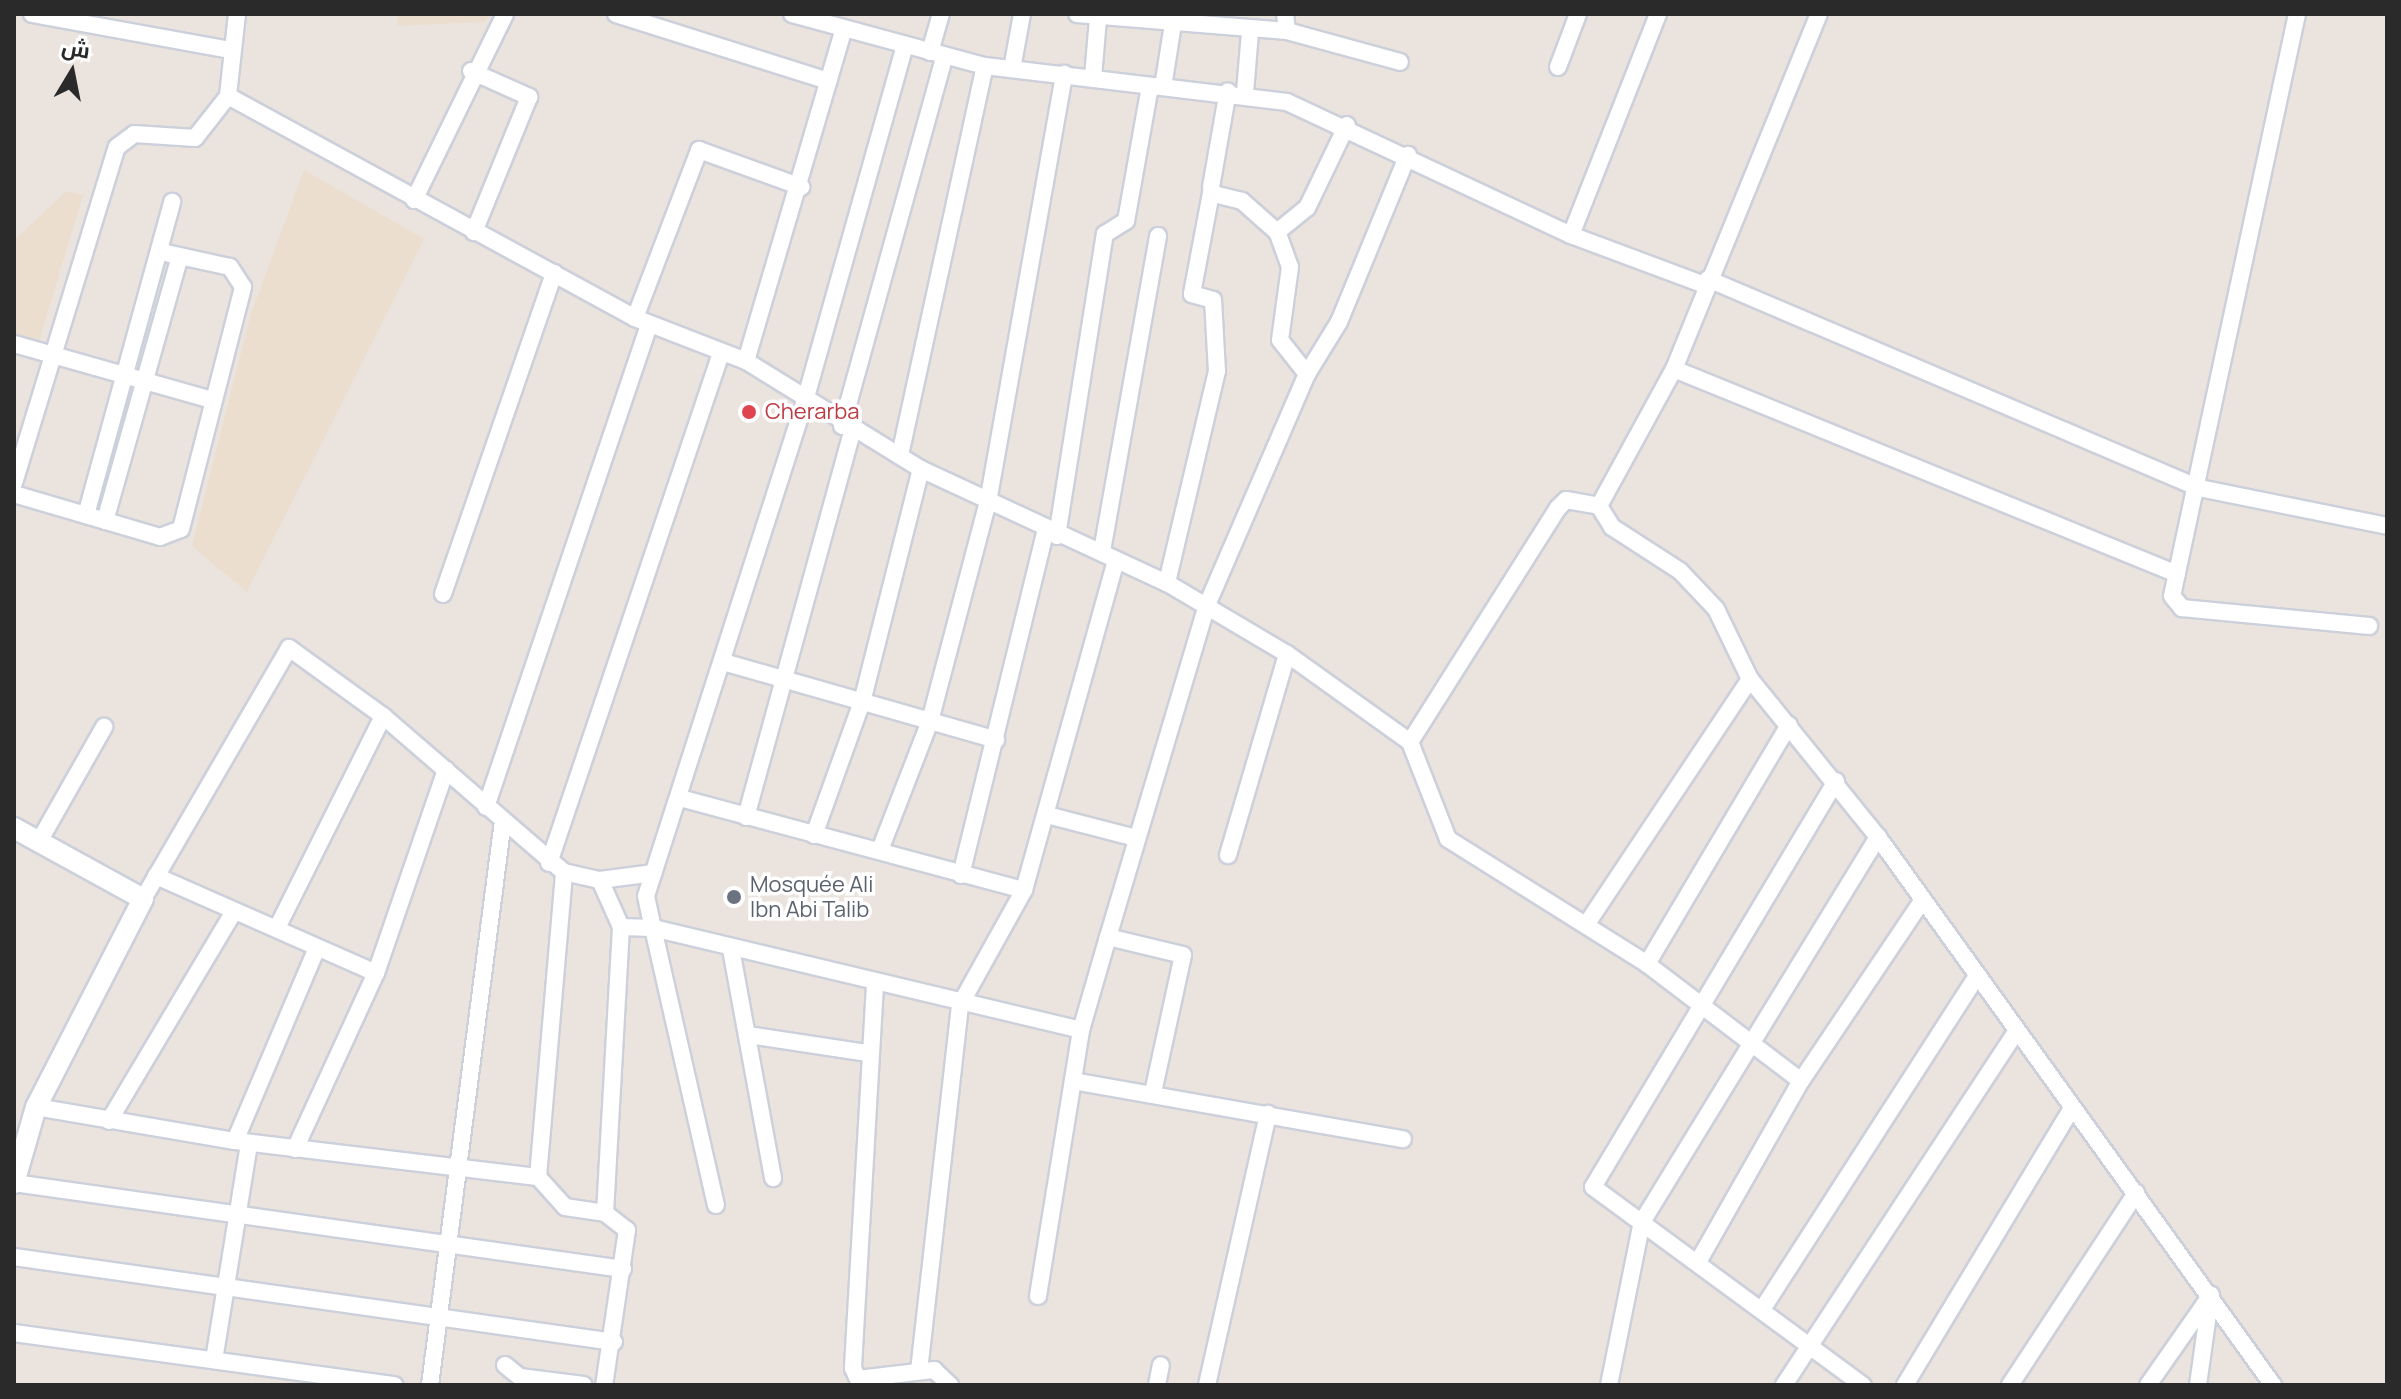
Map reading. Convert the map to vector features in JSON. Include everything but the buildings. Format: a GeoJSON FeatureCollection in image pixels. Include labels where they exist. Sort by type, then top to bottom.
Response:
{"type":"FeatureCollection","features":[{"type":"Feature","properties":{"kind":"street"},"geometry":{"type":"LineString","coordinates":[[32,14],[230,50]]}},
{"type":"Feature","properties":{"kind":"street"},"geometry":{"type":"LineString","coordinates":[[14,483],[117,147],[146,132],[195,138],[228,96],[230,50],[237,14]]}},
{"type":"Feature","properties":{"kind":"street"},"geometry":{"type":"LineString","coordinates":[[414,200],[471,71],[505,14]]}},
{"type":"Feature","properties":{"kind":"street"},"geometry":{"type":"LineString","coordinates":[[616,14],[829,81]]}},
{"type":"Feature","properties":{"kind":"street"},"geometry":{"type":"LineString","coordinates":[[746,817],[789,681],[937,54],[941,14]]}},
{"type":"Feature","properties":{"kind":"street"},"geometry":{"type":"LineString","coordinates":[[1012,69],[1022,14]]}},
{"type":"Feature","properties":{"kind":"street"},"geometry":{"type":"LineString","coordinates":[[1077,14],[1098,19],[1128,17],[1173,24],[1209,17],[1250,32],[1286,20],[1400,62]]}},
{"type":"Feature","properties":{"kind":"street"},"geometry":{"type":"LineString","coordinates":[[1558,67],[1578,14]]}},
{"type":"Feature","properties":{"kind":"street"},"geometry":{"type":"LineString","coordinates":[[1571,235],[1658,14]]}},
{"type":"Feature","properties":{"kind":"street"},"geometry":{"type":"LineString","coordinates":[[1599,506],[1674,369],[1706,282],[1819,14]]}},
{"type":"Feature","properties":{"kind":"street"},"geometry":{"type":"LineString","coordinates":[[2297,14],[2199,488],[2172,596],[2182,608],[2369,626]]}},
{"type":"Feature","properties":{"kind":"street"},"geometry":{"type":"LineString","coordinates":[[799,15],[843,32],[985,66],[1236,92],[1347,125],[1571,235],[1706,282],[2199,488],[2387,526]]}},
{"type":"Feature","properties":{"kind":"street"},"geometry":{"type":"LineString","coordinates":[[1093,77],[1098,19]]}},
{"type":"Feature","properties":{"kind":"street"},"geometry":{"type":"LineString","coordinates":[[961,875],[1052,533],[1105,234],[1126,221],[1173,24]]}},
{"type":"Feature","properties":{"kind":"street"},"geometry":{"type":"LineString","coordinates":[[746,361],[801,187],[843,32]]}},
{"type":"Feature","properties":{"kind":"street"},"geometry":{"type":"LineString","coordinates":[[1211,187],[1250,32]]}},
{"type":"Feature","properties":{"kind":"street"},"geometry":{"type":"LineString","coordinates":[[716,1205],[646,896],[680,798],[805,401],[905,45]]}},
{"type":"Feature","properties":{"kind":"street"},"geometry":{"type":"LineString","coordinates":[[900,455],[985,66]]}},
{"type":"Feature","properties":{"kind":"street"},"geometry":{"type":"LineString","coordinates":[[471,71],[529,97],[474,232]]}},
{"type":"Feature","properties":{"kind":"street"},"geometry":{"type":"LineString","coordinates":[[880,850],[930,721],[988,502],[1064,74]]}},
{"type":"Feature","properties":{"kind":"street"},"geometry":{"type":"LineString","coordinates":[[228,96],[414,200],[642,321],[746,361],[847,429],[1052,533],[1167,583],[1287,654],[1410,742],[1448,839],[1647,964],[1702,1002],[1746,1045],[1801,1081]]}},
{"type":"Feature","properties":{"kind":"street"},"geometry":{"type":"LineString","coordinates":[[1277,232],[1307,208],[1347,125]]}},
{"type":"Feature","properties":{"kind":"street"},"geometry":{"type":"LineString","coordinates":[[486,807],[699,150],[801,187]]}},
{"type":"Feature","properties":{"kind":"street"},"geometry":{"type":"LineString","coordinates":[[1038,1296],[1081,1030],[1132,837],[1207,605],[1307,374],[1339,322],[1408,155]]}},
{"type":"Feature","properties":{"kind":"street"},"geometry":{"type":"LineString","coordinates":[[1167,583],[1217,371],[1213,300],[1192,294],[1211,193],[1242,201],[1277,232],[1290,267],[1280,340],[1307,374]]}},
{"type":"Feature","properties":{"kind":"street"},"geometry":{"type":"LineString","coordinates":[[86,515],[161,252],[172,202]]}},
{"type":"Feature","properties":{"kind":"street"},"geometry":{"type":"LineString","coordinates":[[919,1371],[960,1005],[1024,890],[1047,815],[1109,556],[1158,236]]}},
{"type":"Feature","properties":{"kind":"street"},"geometry":{"type":"LineString","coordinates":[[14,494],[164,538],[178,533],[243,282],[230,267],[161,252]]}},
{"type":"Feature","properties":{"kind":"street"},"geometry":{"type":"LineString","coordinates":[[105,521],[180,256]]}},
{"type":"Feature","properties":{"kind":"street"},"geometry":{"type":"LineString","coordinates":[[443,594],[554,273]]}},
{"type":"Feature","properties":{"kind":"street"},"geometry":{"type":"LineString","coordinates":[[14,344],[212,400]]}},
{"type":"Feature","properties":{"kind":"street"},"geometry":{"type":"LineString","coordinates":[[549,863],[721,353]]}},
{"type":"Feature","properties":{"kind":"street"},"geometry":{"type":"LineString","coordinates":[[1674,369],[2177,574]]}},
{"type":"Feature","properties":{"kind":"street"},"geometry":{"type":"LineString","coordinates":[[814,835],[862,702],[921,469]]}},
{"type":"Feature","properties":{"kind":"street"},"geometry":{"type":"LineString","coordinates":[[1410,742],[1558,508],[1566,500],[1599,506],[1612,527],[1693,582],[1738,646],[1750,679],[1836,781],[1878,837],[2273,1385]]}},
{"type":"Feature","properties":{"kind":"street"},"geometry":{"type":"LineString","coordinates":[[623,1269],[14,1183],[36,1107],[143,899],[289,648],[383,716],[549,863],[564,872],[600,880],[654,873]]}},
{"type":"Feature","properties":{"kind":"street"},"geometry":{"type":"LineString","coordinates":[[1228,855],[1287,654]]}},
{"type":"Feature","properties":{"kind":"street"},"geometry":{"type":"LineString","coordinates":[[723,662],[996,740]]}},
{"type":"Feature","properties":{"kind":"street"},"geometry":{"type":"LineString","coordinates":[[1586,925],[1750,679]]}},
{"type":"Feature","properties":{"kind":"street"},"geometry":{"type":"LineString","coordinates":[[278,926],[383,716]]}},
{"type":"Feature","properties":{"kind":"street"},"geometry":{"type":"LineString","coordinates":[[1647,964],[1789,725]]}},
{"type":"Feature","properties":{"kind":"street"},"geometry":{"type":"LineString","coordinates":[[41,838],[104,727]]}},
{"type":"Feature","properties":{"kind":"street"},"geometry":{"type":"LineString","coordinates":[[295,1149],[376,973],[446,770]]}},
{"type":"Feature","properties":{"kind":"street"},"geometry":{"type":"LineString","coordinates":[[1836,781],[1593,1187],[1814,1344],[1863,1385]]}},
{"type":"Feature","properties":{"kind":"street"},"geometry":{"type":"LineString","coordinates":[[680,798],[1024,890]]}},
{"type":"Feature","properties":{"kind":"street"},"geometry":{"type":"LineString","coordinates":[[1047,815],[1132,837]]}},
{"type":"Feature","properties":{"kind":"street"},"geometry":{"type":"LineString","coordinates":[[430,1385],[503,821]]}},
{"type":"Feature","properties":{"kind":"street"},"geometry":{"type":"LineString","coordinates":[[14,828],[41,838],[143,899]]}},
{"type":"Feature","properties":{"kind":"street"},"geometry":{"type":"LineString","coordinates":[[1609,1385],[1642,1222],[1746,1045],[1878,837]]}},
{"type":"Feature","properties":{"kind":"street"},"geometry":{"type":"LineString","coordinates":[[538,1177],[564,872]]}},
{"type":"Feature","properties":{"kind":"street"},"geometry":{"type":"LineString","coordinates":[[156,876],[233,913],[278,926],[317,948],[376,973]]}},
{"type":"Feature","properties":{"kind":"street"},"geometry":{"type":"LineString","coordinates":[[600,880],[621,927],[605,1213]]}},
{"type":"Feature","properties":{"kind":"street"},"geometry":{"type":"LineString","coordinates":[[1698,1262],[1801,1081],[1922,901]]}},
{"type":"Feature","properties":{"kind":"street"},"geometry":{"type":"LineString","coordinates":[[109,1121],[233,913]]}},
{"type":"Feature","properties":{"kind":"street"},"geometry":{"type":"LineString","coordinates":[[621,927],[653,928],[875,985],[1081,1030]]}},
{"type":"Feature","properties":{"kind":"street"},"geometry":{"type":"LineString","coordinates":[[1108,937],[1183,955],[1153,1093]]}},
{"type":"Feature","properties":{"kind":"street"},"geometry":{"type":"LineString","coordinates":[[214,1360],[238,1214],[242,1142],[317,948]]}},
{"type":"Feature","properties":{"kind":"street"},"geometry":{"type":"LineString","coordinates":[[731,949],[773,1178]]}},
{"type":"Feature","properties":{"kind":"street"},"geometry":{"type":"LineString","coordinates":[[1763,1308],[1978,975]]}},
{"type":"Feature","properties":{"kind":"street"},"geometry":{"type":"LineString","coordinates":[[875,985],[867,1053],[853,1368],[858,1379],[919,1371],[943,1373],[950,1385]]}},
{"type":"Feature","properties":{"kind":"street"},"geometry":{"type":"LineString","coordinates":[[1784,1385],[1814,1344],[2016,1032]]}},
{"type":"Feature","properties":{"kind":"street"},"geometry":{"type":"LineString","coordinates":[[749,1035],[867,1053]]}},
{"type":"Feature","properties":{"kind":"street"},"geometry":{"type":"LineString","coordinates":[[1073,1081],[1403,1139]]}},
{"type":"Feature","properties":{"kind":"street"},"geometry":{"type":"LineString","coordinates":[[36,1107],[242,1142],[538,1177],[565,1207],[605,1213],[627,1230],[614,1342],[604,1385]]}},
{"type":"Feature","properties":{"kind":"street"},"geometry":{"type":"LineString","coordinates":[[1905,1385],[2072,1108]]}},
{"type":"Feature","properties":{"kind":"street"},"geometry":{"type":"LineString","coordinates":[[1207,1385],[1268,1114]]}},
{"type":"Feature","properties":{"kind":"street"},"geometry":{"type":"LineString","coordinates":[[2010,1385],[2136,1193]]}},
{"type":"Feature","properties":{"kind":"street"},"geometry":{"type":"LineString","coordinates":[[14,1257],[614,1342]]}},
{"type":"Feature","properties":{"kind":"street"},"geometry":{"type":"LineString","coordinates":[[2148,1385],[2211,1295]]}},
{"type":"Feature","properties":{"kind":"street"},"geometry":{"type":"LineString","coordinates":[[2198,1385],[2211,1295]]}},
{"type":"Feature","properties":{"kind":"street"},"geometry":{"type":"LineString","coordinates":[[14,1333],[394,1385]]}},
{"type":"Feature","properties":{"kind":"street"},"geometry":{"type":"LineString","coordinates":[[505,1365],[520,1381],[584,1385]]}},
{"type":"Feature","properties":{"kind":"street"},"geometry":{"type":"LineString","coordinates":[[1157,1385],[1161,1365]]}},
{"type":"Feature","properties":{"kind":"shaded area"},"geometry":{"type":"Polygon","coordinates":[[[398,14],[490,14],[485,22],[397,26],[398,14]]]}},
{"type":"Feature","properties":{"kind":"shaded area"},"geometry":{"type":"Polygon","coordinates":[[[304,170],[424,239],[247,592],[192,546],[251,314],[304,170]]]}},
{"type":"Feature","properties":{"kind":"shaded area"},"geometry":{"type":"Polygon","coordinates":[[[67,191],[83,195],[37,348],[14,340],[14,240],[67,191]]]}},
{"type":"Feature","properties":{"kind":"place","name":"Cherarba"},"geometry":{"type":"Point","coordinates":[749,412]}},
{"type":"Feature","properties":{"kind":"place","name":"Mosquée Ali Ibn Abi Talib"},"geometry":{"type":"Point","coordinates":[734,897]}}]}
